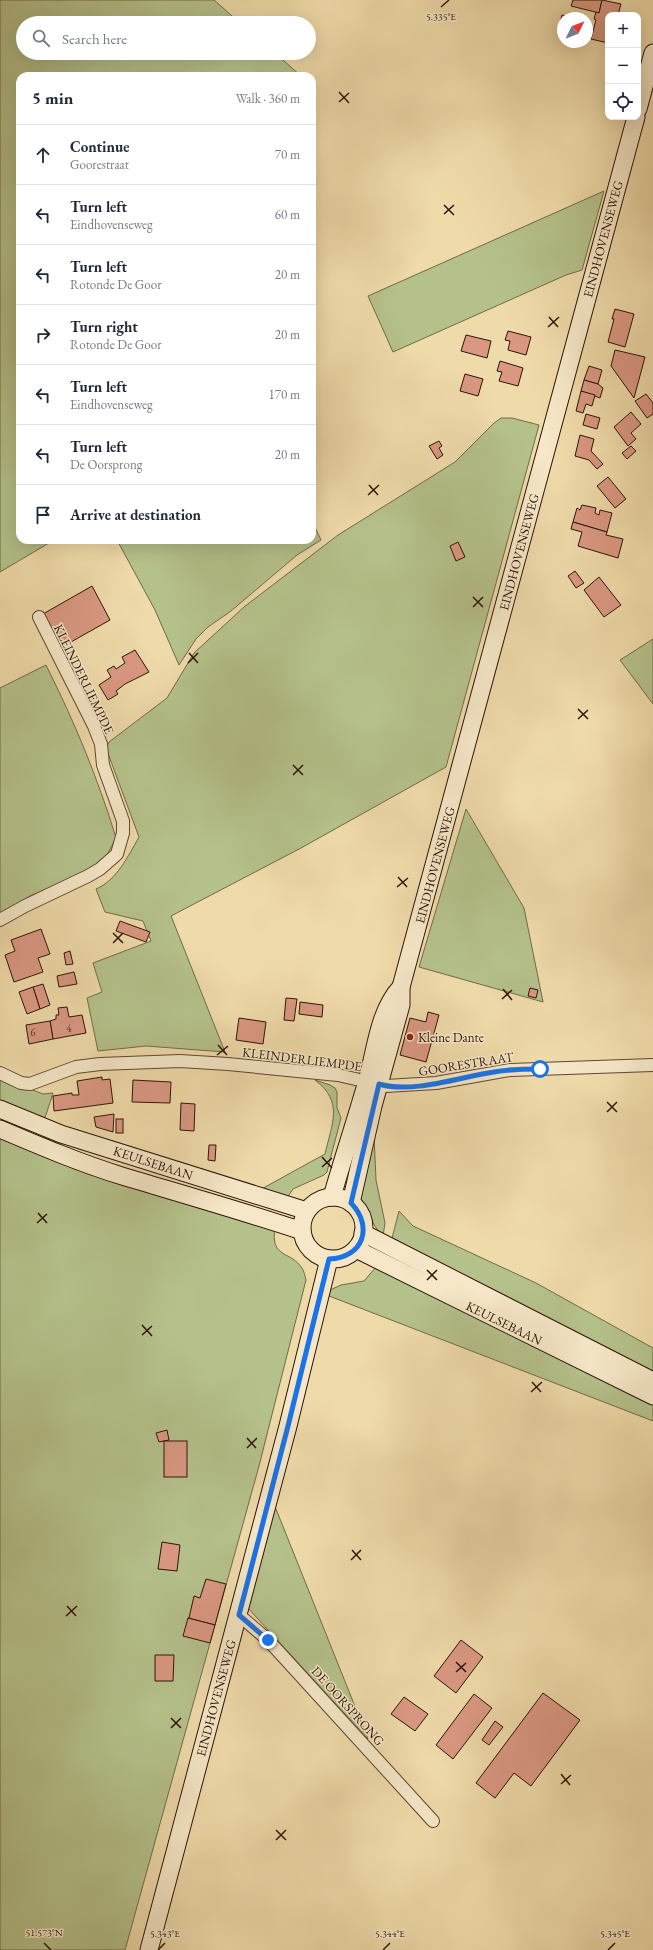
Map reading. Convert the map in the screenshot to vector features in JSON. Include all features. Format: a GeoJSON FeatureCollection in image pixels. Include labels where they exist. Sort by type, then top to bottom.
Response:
{"type":"FeatureCollection","features":[{"type":"Feature","properties":{"kind":"main road"},"geometry":{"type":"LineString","coordinates":[[641,98],[653,53]]}},
{"type":"Feature","properties":{"kind":"main road","name":"EINDHOVENSEWEG"},"geometry":{"type":"LineString","coordinates":[[351,1203],[389,1002],[401,987],[635,120]]}},
{"type":"Feature","properties":{"kind":"main road","name":"EINDHOVENSEWEG"},"geometry":{"type":"LineString","coordinates":[[332,1197],[373,1083]]}},
{"type":"Feature","properties":{"kind":"main road","name":"KEULSEBAAN"},"geometry":{"type":"LineString","coordinates":[[0,1108],[61,1134],[307,1211]]}},
{"type":"Feature","properties":{"kind":"main road","name":"KEULSEBAAN"},"geometry":{"type":"LineString","coordinates":[[0,1129],[62,1155],[122,1176],[195,1196],[302,1230]]}},
{"type":"Feature","properties":{"kind":"main road"},"geometry":{"type":"LineString","coordinates":[[332,1197],[351,1203],[361,1216],[363,1233],[356,1249],[344,1257],[329,1259],[318,1256],[308,1247],[302,1230],[304,1217],[307,1211],[314,1203],[332,1197]]}},
{"type":"Feature","properties":{"kind":"main road","name":"KEULSEBAAN"},"geometry":{"type":"LineString","coordinates":[[363,1233],[653,1381]]}},
{"type":"Feature","properties":{"kind":"main road","name":"KEULSEBAAN"},"geometry":{"type":"LineString","coordinates":[[356,1249],[653,1396]]}},
{"type":"Feature","properties":{"kind":"main road","name":"EINDHOVENSEWEG"},"geometry":{"type":"LineString","coordinates":[[149,1950],[239,1615],[329,1259]]}},
{"type":"Feature","properties":{"kind":"street","name":"KLEINDERLIEMPDE"},"geometry":{"type":"LineString","coordinates":[[0,920],[100,869],[117,854],[123,833],[123,821],[103,765],[101,744],[94,726],[39,617]]}},
{"type":"Feature","properties":{"kind":"street","name":"KLEINDERLIEMPDE"},"geometry":{"type":"LineString","coordinates":[[0,1073],[21,1083],[30,1084],[84,1066],[132,1062],[180,1061],[298,1070],[338,1075],[373,1083]]}},
{"type":"Feature","properties":{"kind":"street","name":"GOORESTRAAT"},"geometry":{"type":"LineString","coordinates":[[373,1083],[386,1086],[411,1086],[510,1070],[653,1065]]}},
{"type":"Feature","properties":{"kind":"street","name":"DE OORSPRONG"},"geometry":{"type":"LineString","coordinates":[[239,1615],[268,1640],[434,1820]]}},
{"type":"Feature","properties":{"kind":"green space"},"geometry":{"type":"Polygon","coordinates":[[[0,0],[214,0],[232,16],[16,16],[16,60],[283,60],[296,72],[16,72],[16,544],[47,544],[0,572],[0,0]]]}},
{"type":"Feature","properties":{"kind":"green space"},"geometry":{"type":"Polygon","coordinates":[[[604,191],[582,270],[566,275],[393,352],[368,296],[604,191]]]}},
{"type":"Feature","properties":{"kind":"green space"},"geometry":{"type":"Polygon","coordinates":[[[501,418],[512,418],[539,425],[446,767],[301,848],[171,916],[225,1052],[146,1046],[98,1051],[87,998],[102,992],[93,963],[151,941],[143,921],[105,912],[96,889],[116,874],[139,837],[106,748],[109,742],[167,698],[194,653],[244,607],[338,535],[455,462],[494,423],[501,418]]]}},
{"type":"Feature","properties":{"kind":"green space"},"geometry":{"type":"Polygon","coordinates":[[[316,529],[321,540],[316,543],[316,529]]]}},
{"type":"Feature","properties":{"kind":"green space"},"geometry":{"type":"Polygon","coordinates":[[[119,544],[315,544],[297,555],[231,611],[208,627],[196,639],[179,665],[155,610],[119,544]]]}},
{"type":"Feature","properties":{"kind":"green space"},"geometry":{"type":"Polygon","coordinates":[[[653,639],[653,704],[620,660],[653,639]]]}},
{"type":"Feature","properties":{"kind":"green space"},"geometry":{"type":"Polygon","coordinates":[[[46,665],[85,750],[116,838],[107,855],[90,871],[30,896],[0,914],[0,688],[46,665]]]}},
{"type":"Feature","properties":{"kind":"green space"},"geometry":{"type":"Polygon","coordinates":[[[466,809],[524,908],[543,1002],[419,967],[466,809]]]}},
{"type":"Feature","properties":{"kind":"green space"},"geometry":{"type":"Polygon","coordinates":[[[0,1077],[43,1094],[53,1093],[44,1121],[0,1103],[0,1077]]]}},
{"type":"Feature","properties":{"kind":"green space"},"geometry":{"type":"Polygon","coordinates":[[[315,1080],[335,1088],[337,1092],[337,1108],[341,1118],[327,1172],[324,1175],[293,1189],[285,1201],[256,1192],[325,1154],[333,1123],[333,1105],[330,1096],[315,1080]]]}},
{"type":"Feature","properties":{"kind":"green space"},"geometry":{"type":"Polygon","coordinates":[[[374,1135],[376,1180],[385,1223],[383,1236],[360,1201],[355,1196],[374,1135]]]}},
{"type":"Feature","properties":{"kind":"green space"},"geometry":{"type":"Polygon","coordinates":[[[0,1136],[275,1227],[275,1244],[282,1253],[297,1262],[303,1269],[306,1280],[259,1466],[125,1950],[0,1950],[0,1136]]]}},
{"type":"Feature","properties":{"kind":"green space"},"geometry":{"type":"Polygon","coordinates":[[[399,1211],[413,1226],[536,1283],[653,1348],[653,1374],[391,1242],[399,1211]]]}},
{"type":"Feature","properties":{"kind":"green space"},"geometry":{"type":"Polygon","coordinates":[[[376,1267],[653,1400],[653,1421],[329,1296],[330,1290],[341,1285],[364,1281],[376,1267]]]}},
{"type":"Feature","properties":{"kind":"green space"},"geometry":{"type":"Polygon","coordinates":[[[274,1504],[368,1739],[247,1607],[274,1504]]]}},
{"type":"Feature","properties":{"kind":"building"},"geometry":{"type":"Polygon","coordinates":[[[573,0],[602,0],[599,13],[571,6],[573,0]]]}},
{"type":"Feature","properties":{"kind":"building"},"geometry":{"type":"Polygon","coordinates":[[[602,0],[621,4],[619,12],[605,12],[605,42],[593,39],[593,31],[596,20],[594,19],[596,12],[599,13],[602,0]]]}},
{"type":"Feature","properties":{"kind":"building"},"geometry":{"type":"Polygon","coordinates":[[[615,309],[634,314],[625,347],[608,342],[615,309]]]}},
{"type":"Feature","properties":{"kind":"building"},"geometry":{"type":"Polygon","coordinates":[[[508,331],[531,337],[526,355],[508,350],[510,341],[505,340],[508,331]]]}},
{"type":"Feature","properties":{"kind":"building"},"geometry":{"type":"Polygon","coordinates":[[[466,335],[491,341],[487,358],[461,351],[466,335]]]}},
{"type":"Feature","properties":{"kind":"building"},"geometry":{"type":"Polygon","coordinates":[[[615,350],[645,357],[634,398],[611,366],[615,350]]]}},
{"type":"Feature","properties":{"kind":"building"},"geometry":{"type":"Polygon","coordinates":[[[500,361],[523,368],[518,386],[499,381],[502,372],[497,371],[500,361]]]}},
{"type":"Feature","properties":{"kind":"building"},"geometry":{"type":"Polygon","coordinates":[[[589,366],[602,370],[598,384],[584,380],[589,366]]]}},
{"type":"Feature","properties":{"kind":"building"},"geometry":{"type":"Polygon","coordinates":[[[465,374],[483,379],[478,396],[460,391],[465,374]]]}},
{"type":"Feature","properties":{"kind":"building"},"geometry":{"type":"Polygon","coordinates":[[[584,380],[598,384],[603,388],[600,398],[581,391],[584,380]]]}},
{"type":"Feature","properties":{"kind":"building"},"geometry":{"type":"Polygon","coordinates":[[[581,391],[595,395],[592,406],[586,404],[583,413],[576,411],[581,391]]]}},
{"type":"Feature","properties":{"kind":"building"},"geometry":{"type":"Polygon","coordinates":[[[646,394],[653,403],[653,414],[647,418],[635,401],[646,394]]]}},
{"type":"Feature","properties":{"kind":"building"},"geometry":{"type":"Polygon","coordinates":[[[631,412],[641,424],[631,433],[636,439],[628,446],[614,427],[631,412]]]}},
{"type":"Feature","properties":{"kind":"building"},"geometry":{"type":"Polygon","coordinates":[[[586,414],[600,418],[597,429],[583,425],[586,414]]]}},
{"type":"Feature","properties":{"kind":"building"},"geometry":{"type":"Polygon","coordinates":[[[580,435],[594,439],[591,451],[603,464],[597,469],[589,460],[575,456],[580,435]]]}},
{"type":"Feature","properties":{"kind":"building"},"geometry":{"type":"Polygon","coordinates":[[[439,441],[442,446],[439,448],[443,455],[437,459],[429,446],[439,441]]]}},
{"type":"Feature","properties":{"kind":"building"},"geometry":{"type":"Polygon","coordinates":[[[631,446],[636,451],[627,459],[622,453],[631,446]]]}},
{"type":"Feature","properties":{"kind":"building"},"geometry":{"type":"Polygon","coordinates":[[[608,477],[626,499],[615,508],[597,486],[608,477]]]}},
{"type":"Feature","properties":{"kind":"building"},"geometry":{"type":"Polygon","coordinates":[[[582,505],[596,508],[595,513],[599,515],[600,510],[612,513],[607,532],[573,522],[577,508],[580,510],[582,505]]]}},
{"type":"Feature","properties":{"kind":"building"},"geometry":{"type":"Polygon","coordinates":[[[573,522],[607,532],[606,535],[623,539],[618,558],[578,546],[582,532],[571,529],[573,522]]]}},
{"type":"Feature","properties":{"kind":"building"},"geometry":{"type":"Polygon","coordinates":[[[458,542],[465,557],[456,561],[450,546],[458,542]]]}},
{"type":"Feature","properties":{"kind":"building"},"geometry":{"type":"Polygon","coordinates":[[[575,571],[584,583],[576,588],[568,576],[575,571]]]}},
{"type":"Feature","properties":{"kind":"building"},"geometry":{"type":"Polygon","coordinates":[[[599,577],[621,605],[604,617],[584,590],[599,577]]]}},
{"type":"Feature","properties":{"kind":"building"},"geometry":{"type":"Polygon","coordinates":[[[92,586],[110,620],[62,647],[43,614],[92,586]]]}},
{"type":"Feature","properties":{"kind":"building"},"geometry":{"type":"Polygon","coordinates":[[[135,650],[149,672],[125,684],[116,691],[118,694],[108,700],[99,685],[111,677],[107,670],[114,666],[116,669],[125,663],[122,657],[135,650]]]}},
{"type":"Feature","properties":{"kind":"building"},"geometry":{"type":"Polygon","coordinates":[[[120,921],[150,932],[146,942],[116,931],[120,921]]]}},
{"type":"Feature","properties":{"kind":"building"},"geometry":{"type":"Polygon","coordinates":[[[41,929],[50,954],[38,958],[43,972],[14,982],[5,955],[15,951],[11,940],[41,929]]]}},
{"type":"Feature","properties":{"kind":"building"},"geometry":{"type":"Polygon","coordinates":[[[70,951],[73,964],[66,965],[64,953],[70,951]]]}},
{"type":"Feature","properties":{"kind":"building"},"geometry":{"type":"Polygon","coordinates":[[[74,972],[77,984],[59,987],[57,976],[74,972]]]}},
{"type":"Feature","properties":{"kind":"building"},"geometry":{"type":"Polygon","coordinates":[[[43,984],[50,1005],[40,1009],[33,987],[43,984]]]}},
{"type":"Feature","properties":{"kind":"building"},"geometry":{"type":"Polygon","coordinates":[[[33,987],[40,1009],[27,1014],[19,992],[33,987]]]}},
{"type":"Feature","properties":{"kind":"building"},"geometry":{"type":"Polygon","coordinates":[[[530,988],[538,990],[536,998],[528,996],[530,988]]]}},
{"type":"Feature","properties":{"kind":"building"},"geometry":{"type":"Polygon","coordinates":[[[286,998],[297,999],[294,1021],[284,1020],[286,998]]]}},
{"type":"Feature","properties":{"kind":"building"},"geometry":{"type":"Polygon","coordinates":[[[300,1002],[323,1005],[322,1017],[299,1014],[300,1002]]]}},
{"type":"Feature","properties":{"kind":"building"},"geometry":{"type":"Polygon","coordinates":[[[67,1007],[69,1017],[82,1015],[86,1033],[53,1039],[50,1021],[56,1019],[56,1015],[59,1015],[58,1008],[67,1007]]]}},
{"type":"Feature","properties":{"kind":"building"},"geometry":{"type":"Polygon","coordinates":[[[428,1012],[439,1015],[426,1062],[400,1055],[410,1018],[426,1022],[428,1012]]]}},
{"type":"Feature","properties":{"kind":"building"},"geometry":{"type":"Polygon","coordinates":[[[239,1018],[266,1022],[263,1044],[236,1040],[239,1018]]]}},
{"type":"Feature","properties":{"kind":"building"},"geometry":{"type":"Polygon","coordinates":[[[50,1021],[53,1039],[29,1044],[26,1025],[50,1021]]]}},
{"type":"Feature","properties":{"kind":"building"},"geometry":{"type":"Polygon","coordinates":[[[102,1077],[102,1080],[110,1079],[113,1103],[54,1111],[53,1096],[72,1093],[72,1095],[79,1095],[77,1081],[102,1077]]]}},
{"type":"Feature","properties":{"kind":"building"},"geometry":{"type":"Polygon","coordinates":[[[133,1080],[171,1082],[170,1103],[132,1102],[133,1080]]]}},
{"type":"Feature","properties":{"kind":"building"},"geometry":{"type":"Polygon","coordinates":[[[181,1103],[195,1104],[194,1131],[180,1130],[181,1103]]]}},
{"type":"Feature","properties":{"kind":"building"},"geometry":{"type":"Polygon","coordinates":[[[114,1114],[113,1132],[96,1127],[94,1117],[114,1114]]]}},
{"type":"Feature","properties":{"kind":"building"},"geometry":{"type":"Polygon","coordinates":[[[116,1119],[123,1119],[123,1133],[116,1133],[116,1119]]]}},
{"type":"Feature","properties":{"kind":"building"},"geometry":{"type":"Polygon","coordinates":[[[209,1145],[216,1145],[215,1161],[208,1160],[209,1145]]]}},
{"type":"Feature","properties":{"kind":"building"},"geometry":{"type":"Polygon","coordinates":[[[167,1430],[169,1440],[159,1442],[156,1433],[167,1430]]]}},
{"type":"Feature","properties":{"kind":"building"},"geometry":{"type":"Polygon","coordinates":[[[164,1441],[187,1441],[187,1477],[164,1477],[164,1441]]]}},
{"type":"Feature","properties":{"kind":"building"},"geometry":{"type":"Polygon","coordinates":[[[162,1542],[180,1545],[177,1571],[158,1569],[162,1542]]]}},
{"type":"Feature","properties":{"kind":"building"},"geometry":{"type":"Polygon","coordinates":[[[206,1579],[226,1584],[215,1625],[188,1618],[194,1596],[200,1598],[206,1579]]]}},
{"type":"Feature","properties":{"kind":"building"},"geometry":{"type":"Polygon","coordinates":[[[188,1618],[215,1625],[210,1643],[183,1636],[188,1618]]]}},
{"type":"Feature","properties":{"kind":"building"},"geometry":{"type":"Polygon","coordinates":[[[461,1640],[483,1657],[456,1693],[434,1676],[461,1640]]]}},
{"type":"Feature","properties":{"kind":"building"},"geometry":{"type":"Polygon","coordinates":[[[155,1655],[174,1655],[173,1681],[155,1681],[155,1655]]]}},
{"type":"Feature","properties":{"kind":"building"},"geometry":{"type":"Polygon","coordinates":[[[543,1693],[580,1720],[531,1786],[514,1773],[495,1798],[476,1783],[543,1693]]]}},
{"type":"Feature","properties":{"kind":"building"},"geometry":{"type":"Polygon","coordinates":[[[474,1694],[492,1708],[453,1759],[436,1745],[474,1694]]]}},
{"type":"Feature","properties":{"kind":"building"},"geometry":{"type":"Polygon","coordinates":[[[404,1697],[428,1714],[415,1731],[391,1714],[404,1697]]]}},
{"type":"Feature","properties":{"kind":"building"},"geometry":{"type":"Polygon","coordinates":[[[495,1721],[503,1727],[489,1745],[482,1740],[495,1721]]]}},
{"type":"Feature","properties":{"kind":"place","name":"Kleine Dante"},"geometry":{"type":"Point","coordinates":[410,1037]}},
{"type":"Feature","properties":{"kind":"route"},"geometry":{"type":"LineString","coordinates":[[268,1640],[239,1615],[329,1259],[337,1259],[352,1253],[360,1243],[363,1233],[363,1221],[361,1216],[351,1203],[379,1084],[386,1086],[411,1086],[494,1072],[540,1069]]}}]}
